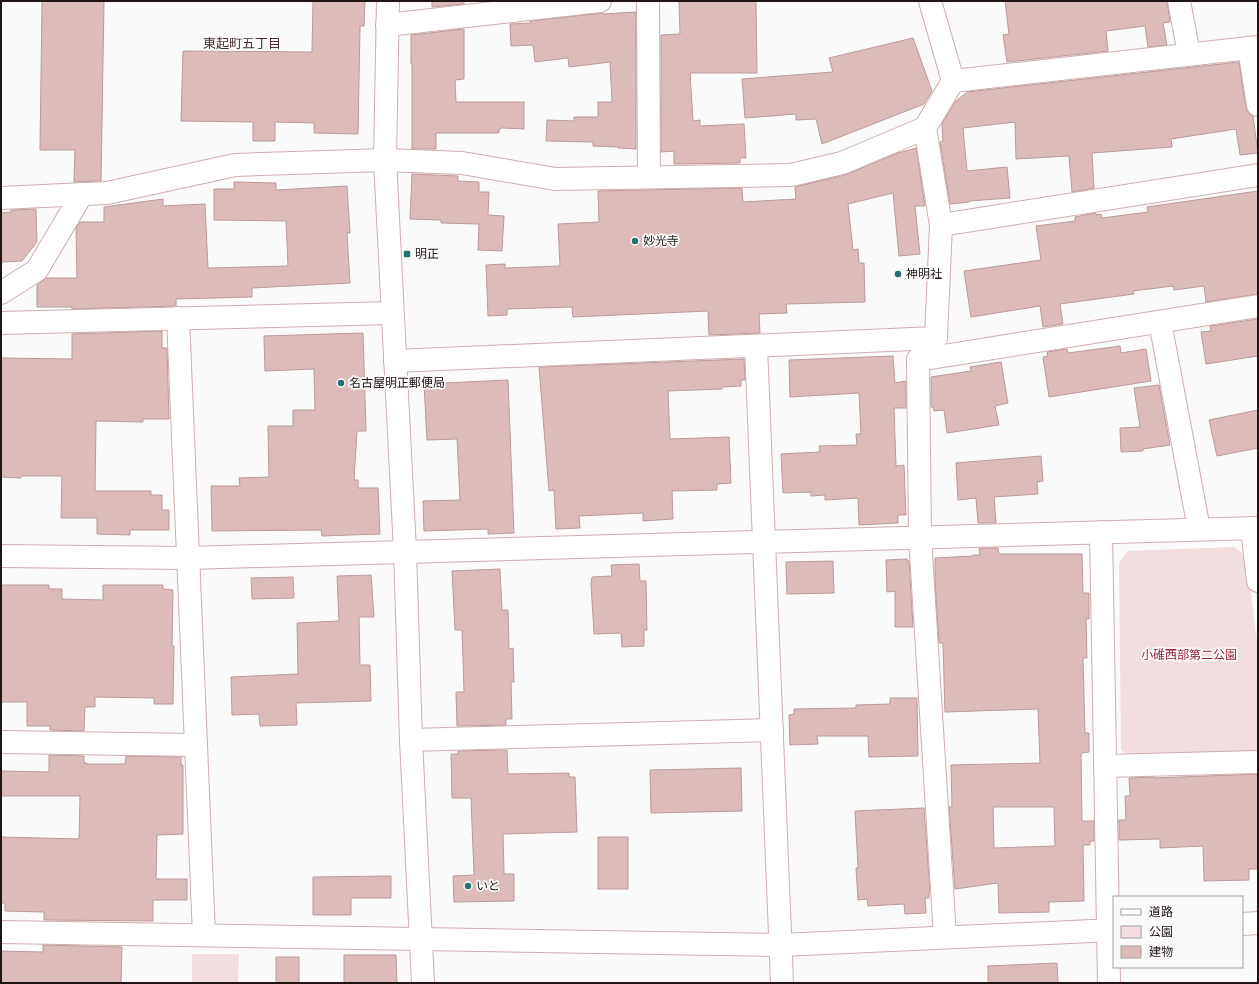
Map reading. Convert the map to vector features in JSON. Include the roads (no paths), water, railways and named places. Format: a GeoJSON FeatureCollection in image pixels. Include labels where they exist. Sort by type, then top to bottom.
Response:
{"type":"FeatureCollection","features":[{"type":"Feature","properties":{"kind":"street"},"geometry":{"type":"LineString","coordinates":[[388,1],[385,160],[394,361],[405,551],[411,740],[423,983]]}},
{"type":"Feature","properties":{"kind":"street"},"geometry":{"type":"LineString","coordinates":[[387,25],[600,1]]}},
{"type":"Feature","properties":{"kind":"street"},"geometry":{"type":"LineString","coordinates":[[648,1],[649,176]]}},
{"type":"Feature","properties":{"kind":"street"},"geometry":{"type":"LineString","coordinates":[[1,198],[107,192],[235,165],[385,160],[462,163],[555,179],[649,176],[791,175],[842,163],[925,128],[953,81],[930,1]]}},
{"type":"Feature","properties":{"kind":"street"},"geometry":{"type":"LineString","coordinates":[[1179,1],[1189,54]]}},
{"type":"Feature","properties":{"kind":"street"},"geometry":{"type":"LineString","coordinates":[[953,81],[1254,47],[1258,106]]}},
{"type":"Feature","properties":{"kind":"street"},"geometry":{"type":"LineString","coordinates":[[925,128],[941,225],[936,338],[918,360],[920,537],[945,938]]}},
{"type":"Feature","properties":{"kind":"street"},"geometry":{"type":"LineString","coordinates":[[941,225],[1258,175]]}},
{"type":"Feature","properties":{"kind":"street"},"geometry":{"type":"LineString","coordinates":[[1,293],[38,270],[82,194]]}},
{"type":"Feature","properties":{"kind":"street"},"geometry":{"type":"LineString","coordinates":[[918,360],[1258,306]]}},
{"type":"Feature","properties":{"kind":"street"},"geometry":{"type":"LineString","coordinates":[[1,323],[392,312]]}},
{"type":"Feature","properties":{"kind":"street"},"geometry":{"type":"LineString","coordinates":[[178,318],[204,935]]}},
{"type":"Feature","properties":{"kind":"street"},"geometry":{"type":"LineString","coordinates":[[1160,322],[1199,529]]}},
{"type":"Feature","properties":{"kind":"street"},"geometry":{"type":"LineString","coordinates":[[394,361],[936,338]]}},
{"type":"Feature","properties":{"kind":"street"},"geometry":{"type":"LineString","coordinates":[[756,346],[782,983]]}},
{"type":"Feature","properties":{"kind":"street"},"geometry":{"type":"LineString","coordinates":[[1,556],[188,558],[1255,528],[1258,581]]}},
{"type":"Feature","properties":{"kind":"street"},"geometry":{"type":"LineString","coordinates":[[1101,532],[1105,766],[1111,930],[1109,983]]}},
{"type":"Feature","properties":{"kind":"street"},"geometry":{"type":"LineString","coordinates":[[411,740],[772,730]]}},
{"type":"Feature","properties":{"kind":"street"},"geometry":{"type":"LineString","coordinates":[[1,742],[196,745]]}},
{"type":"Feature","properties":{"kind":"street"},"geometry":{"type":"LineString","coordinates":[[1105,766],[1258,762]]}},
{"type":"Feature","properties":{"kind":"street"},"geometry":{"type":"LineString","coordinates":[[1243,924],[1258,923]]}},
{"type":"Feature","properties":{"kind":"street"},"geometry":{"type":"LineString","coordinates":[[1,932],[781,945],[1111,930]]}},
{"type":"Feature","properties":{"kind":"place","name":"妙光寺"},"geometry":{"type":"Point","coordinates":[635,241]}},
{"type":"Feature","properties":{"kind":"place","name":"明正"},"geometry":{"type":"Point","coordinates":[407,254]}},
{"type":"Feature","properties":{"kind":"place","name":"神明社"},"geometry":{"type":"Point","coordinates":[898,274]}},
{"type":"Feature","properties":{"kind":"place","name":"名古屋明正郵便局"},"geometry":{"type":"Point","coordinates":[341,383]}},
{"type":"Feature","properties":{"kind":"place","name":"いと"},"geometry":{"type":"Point","coordinates":[468,886]}},
{"type":"Feature","properties":{"kind":"district","name":"東起町五丁目"},"geometry":{"type":"Point","coordinates":[242,44]}},
{"type":"Feature","properties":{"kind":"park label","name":"小碓西部第二公園"},"geometry":{"type":"Point","coordinates":[1189,655]}}]}
